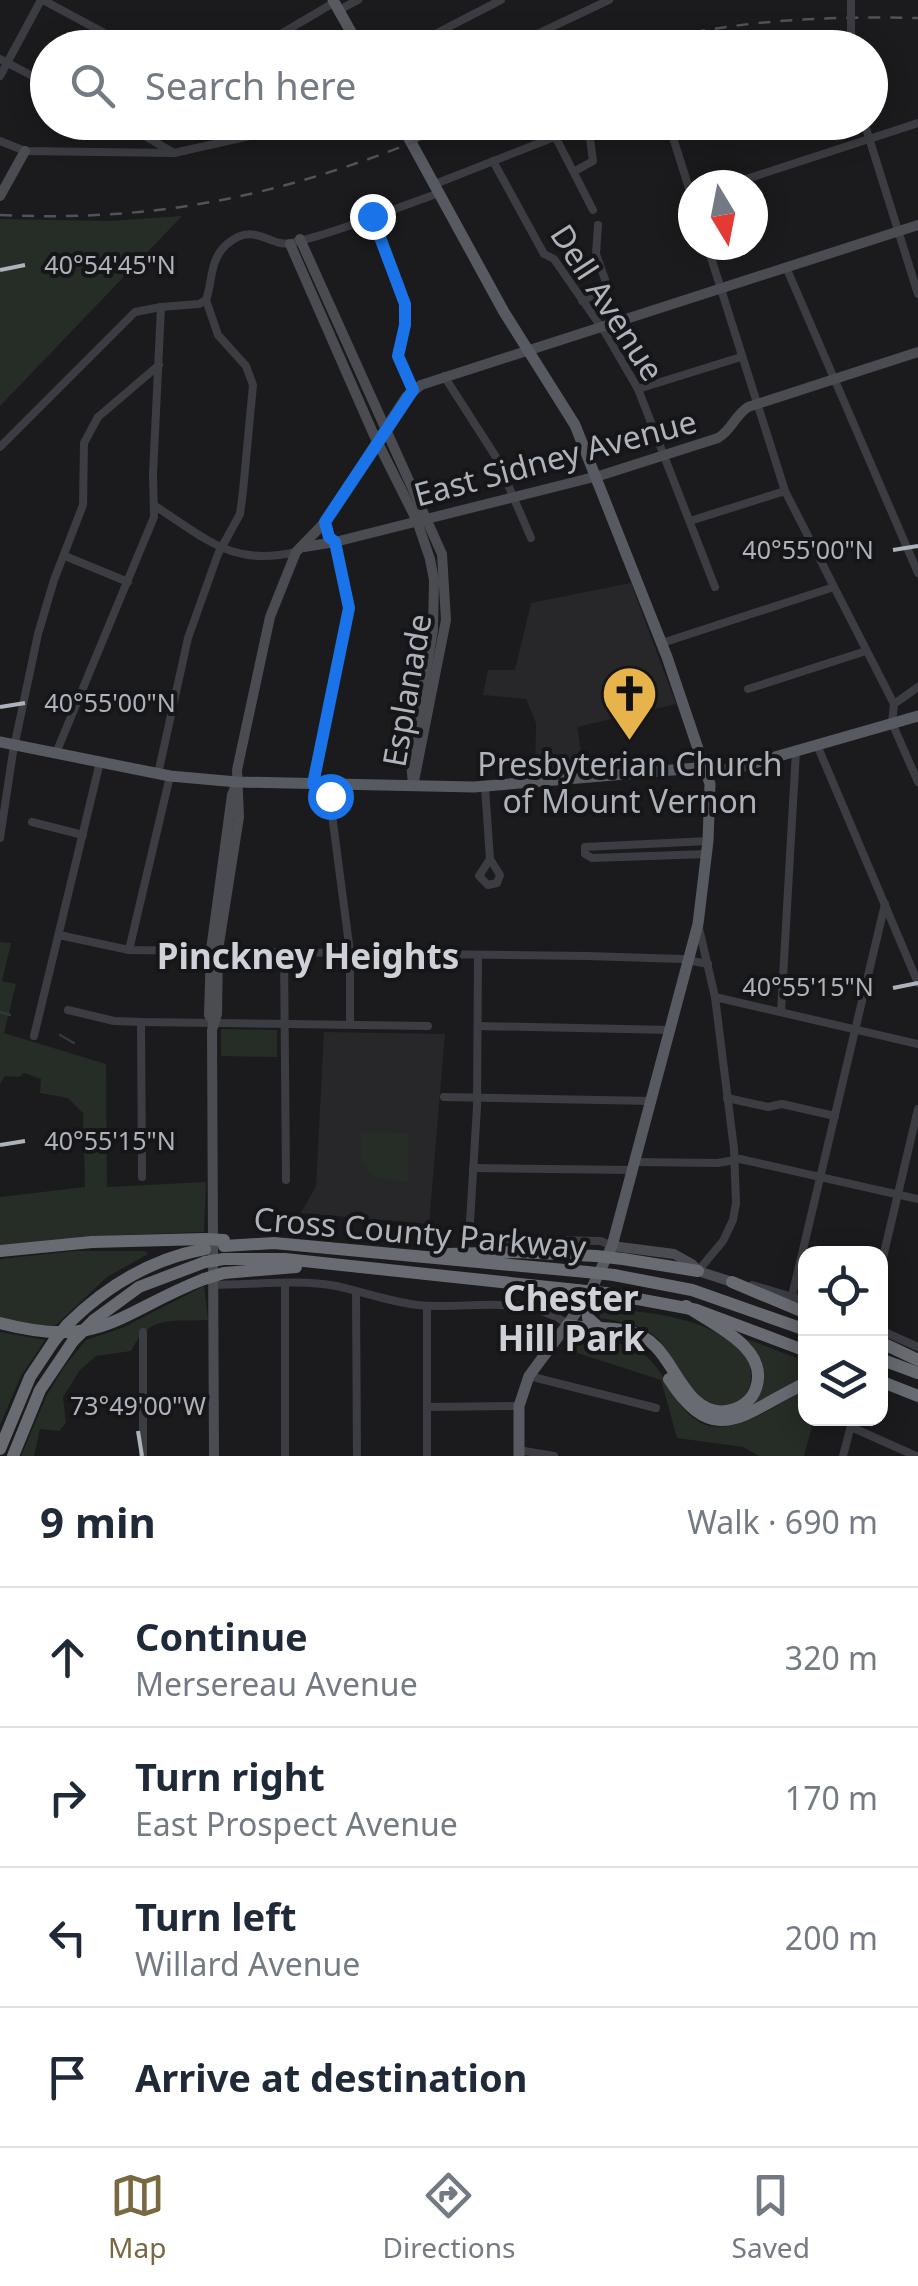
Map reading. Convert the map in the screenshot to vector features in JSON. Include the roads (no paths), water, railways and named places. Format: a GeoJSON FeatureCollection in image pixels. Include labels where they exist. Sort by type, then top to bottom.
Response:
{"type":"FeatureCollection","features":[{"type":"Feature","properties":{"kind":"highway"},"geometry":{"type":"LineString","coordinates":[[0,1252],[92,1242],[224,1254],[209,1282],[118,1322],[57,1334],[0,1323]]}},
{"type":"Feature","properties":{"kind":"highway","name":"Cross County Parkway"},"geometry":{"type":"LineString","coordinates":[[224,1254],[263,1242],[614,1275],[692,1290],[798,1327]]}},
{"type":"Feature","properties":{"kind":"highway","name":"Cross County Parkway"},"geometry":{"type":"LineString","coordinates":[[12,1456],[46,1380],[73,1341],[139,1287],[205,1250]]}},
{"type":"Feature","properties":{"kind":"highway","name":"Cross County Parkway"},"geometry":{"type":"LineString","coordinates":[[0,1449],[30,1377],[67,1325],[130,1275],[168,1258],[205,1250],[255,1268],[332,1264],[582,1294],[606,1292],[686,1306],[798,1348]]}},
{"type":"Feature","properties":{"kind":"highway"},"geometry":{"type":"LineString","coordinates":[[428,1257],[466,1251],[596,1256],[705,1273]]}},
{"type":"Feature","properties":{"kind":"highway"},"geometry":{"type":"LineString","coordinates":[[732,1282],[798,1310]]}},
{"type":"Feature","properties":{"kind":"highway"},"geometry":{"type":"LineString","coordinates":[[582,1294],[588,1318],[600,1328]]}},
{"type":"Feature","properties":{"kind":"highway"},"geometry":{"type":"LineString","coordinates":[[568,1325],[629,1331],[648,1340],[705,1408],[721,1412],[743,1406],[758,1384],[754,1358],[735,1339],[686,1306]]}},
{"type":"Feature","properties":{"kind":"highway"},"geometry":{"type":"LineString","coordinates":[[568,1325],[580,1334],[622,1337],[643,1346],[685,1403],[709,1419],[740,1417],[798,1387]]}},
{"type":"Feature","properties":{"kind":"highway"},"geometry":{"type":"LineString","coordinates":[[888,1346],[918,1360]]}},
{"type":"Feature","properties":{"kind":"highway"},"geometry":{"type":"LineString","coordinates":[[888,1362],[918,1373]]}},
{"type":"Feature","properties":{"kind":"highway"},"geometry":{"type":"LineString","coordinates":[[888,1388],[918,1397]]}},
{"type":"Feature","properties":{"kind":"main road"},"geometry":{"type":"LineString","coordinates":[[336,4],[350,30]]}},
{"type":"Feature","properties":{"kind":"main road"},"geometry":{"type":"LineString","coordinates":[[410,140],[504,312],[569,412],[662,643],[710,784],[698,924],[612,1246],[568,1325],[528,1376],[519,1406],[518,1453]]}},
{"type":"Feature","properties":{"kind":"main road"},"geometry":{"type":"LineString","coordinates":[[0,742],[164,775],[237,782],[485,787],[730,770],[918,716]]}},
{"type":"Feature","properties":{"kind":"street"},"geometry":{"type":"LineString","coordinates":[[0,76],[4,61],[42,0],[98,30]]}},
{"type":"Feature","properties":{"kind":"street"},"geometry":{"type":"LineString","coordinates":[[286,30],[336,4],[358,0]]}},
{"type":"Feature","properties":{"kind":"street"},"geometry":{"type":"LineString","coordinates":[[443,30],[501,0]]}},
{"type":"Feature","properties":{"kind":"street"},"geometry":{"type":"LineString","coordinates":[[546,30],[609,0]]}},
{"type":"Feature","properties":{"kind":"street"},"geometry":{"type":"LineString","coordinates":[[851,0],[851,30]]}},
{"type":"Feature","properties":{"kind":"street"},"geometry":{"type":"LineString","coordinates":[[4,61],[30,75]]}},
{"type":"Feature","properties":{"kind":"street"},"geometry":{"type":"LineString","coordinates":[[888,132],[918,123]]}},
{"type":"Feature","properties":{"kind":"street"},"geometry":{"type":"LineString","coordinates":[[0,140],[26,150],[174,153],[237,140]]}},
{"type":"Feature","properties":{"kind":"street"},"geometry":{"type":"LineString","coordinates":[[152,140],[174,153]]}},
{"type":"Feature","properties":{"kind":"street"},"geometry":{"type":"LineString","coordinates":[[129,950],[188,638],[222,547],[240,514],[253,385],[246,366],[222,342],[206,300],[212,266],[227,244],[250,234],[295,241],[372,216],[546,140]]}},
{"type":"Feature","properties":{"kind":"street"},"geometry":{"type":"LineString","coordinates":[[558,140],[593,210]]}},
{"type":"Feature","properties":{"kind":"street"},"geometry":{"type":"LineString","coordinates":[[575,171],[593,160],[591,140]]}},
{"type":"Feature","properties":{"kind":"street"},"geometry":{"type":"LineString","coordinates":[[674,140],[684,170]]}},
{"type":"Feature","properties":{"kind":"street"},"geometry":{"type":"LineString","coordinates":[[768,172],[864,140]]}},
{"type":"Feature","properties":{"kind":"street"},"geometry":{"type":"LineString","coordinates":[[871,140],[918,294]]}},
{"type":"Feature","properties":{"kind":"street"},"geometry":{"type":"LineString","coordinates":[[0,196],[26,150]]}},
{"type":"Feature","properties":{"kind":"street","name":"Dell Avenue"},"geometry":{"type":"LineString","coordinates":[[493,160],[544,254],[554,258],[601,326],[638,390],[715,586]]}},
{"type":"Feature","properties":{"kind":"street"},"geometry":{"type":"LineString","coordinates":[[372,216],[405,304],[398,356],[413,390]]}},
{"type":"Feature","properties":{"kind":"street"},"geometry":{"type":"LineString","coordinates":[[582,301],[608,288],[596,254],[598,225]]}},
{"type":"Feature","properties":{"kind":"street"},"geometry":{"type":"LineString","coordinates":[[214,1456],[209,1282],[213,1021],[217,1014],[215,950],[239,817],[237,782],[270,617],[300,549],[325,522],[413,390],[444,376],[918,225]]}},
{"type":"Feature","properties":{"kind":"street","name":"Esplanade"},"geometry":{"type":"LineString","coordinates":[[295,241],[422,520],[434,614],[411,762],[413,786]]}},
{"type":"Feature","properties":{"kind":"street"},"geometry":{"type":"LineString","coordinates":[[712,260],[785,490],[894,704],[892,723],[918,782]]}},
{"type":"Feature","properties":{"kind":"street"},"geometry":{"type":"LineString","coordinates":[[786,267],[918,574]]}},
{"type":"Feature","properties":{"kind":"street"},"geometry":{"type":"LineString","coordinates":[[0,448],[135,312],[206,300]]}},
{"type":"Feature","properties":{"kind":"street"},"geometry":{"type":"LineString","coordinates":[[56,753],[128,582],[155,506],[161,308]]}},
{"type":"Feature","properties":{"kind":"street","name":"East Sidney Avenue"},"geometry":{"type":"LineString","coordinates":[[300,549],[598,476],[666,455],[727,433],[741,411],[757,403],[918,352]]}},
{"type":"Feature","properties":{"kind":"street"},"geometry":{"type":"LineString","coordinates":[[638,390],[741,357]]}},
{"type":"Feature","properties":{"kind":"street"},"geometry":{"type":"LineString","coordinates":[[0,838],[38,634],[83,506],[82,454],[87,434],[98,417],[159,365]]}},
{"type":"Feature","properties":{"kind":"street"},"geometry":{"type":"LineString","coordinates":[[444,376],[488,442],[531,538]]}},
{"type":"Feature","properties":{"kind":"street"},"geometry":{"type":"LineString","coordinates":[[690,521],[785,490]]}},
{"type":"Feature","properties":{"kind":"street"},"geometry":{"type":"LineString","coordinates":[[155,506],[232,553],[258,558],[300,549]]}},
{"type":"Feature","properties":{"kind":"street"},"geometry":{"type":"LineString","coordinates":[[313,784],[349,608],[335,542],[329,537],[325,522]]}},
{"type":"Feature","properties":{"kind":"street"},"geometry":{"type":"LineString","coordinates":[[66,556],[128,582]]}},
{"type":"Feature","properties":{"kind":"street"},"geometry":{"type":"LineString","coordinates":[[662,643],[834,586]]}},
{"type":"Feature","properties":{"kind":"street"},"geometry":{"type":"LineString","coordinates":[[748,689],[866,651]]}},
{"type":"Feature","properties":{"kind":"street"},"geometry":{"type":"LineString","coordinates":[[894,704],[918,687]]}},
{"type":"Feature","properties":{"kind":"street"},"geometry":{"type":"LineString","coordinates":[[817,745],[918,983]]}},
{"type":"Feature","properties":{"kind":"street"},"geometry":{"type":"LineString","coordinates":[[781,1012],[796,752]]}},
{"type":"Feature","properties":{"kind":"street"},"geometry":{"type":"LineString","coordinates":[[34,1036],[100,762]]}},
{"type":"Feature","properties":{"kind":"street"},"geometry":{"type":"LineString","coordinates":[[328,784],[350,952],[350,1024]]}},
{"type":"Feature","properties":{"kind":"street"},"geometry":{"type":"LineString","coordinates":[[485,787],[490,859]]}},
{"type":"Feature","properties":{"kind":"street"},"geometry":{"type":"LineString","coordinates":[[32,822],[84,835]]}},
{"type":"Feature","properties":{"kind":"street"},"geometry":{"type":"LineString","coordinates":[[584,851],[707,848]]}},
{"type":"Feature","properties":{"kind":"street"},"geometry":{"type":"LineString","coordinates":[[792,1296],[884,904]]}},
{"type":"Feature","properties":{"kind":"street"},"geometry":{"type":"LineString","coordinates":[[698,924],[715,997],[735,1160],[734,1215],[705,1273]]}},
{"type":"Feature","properties":{"kind":"street"},"geometry":{"type":"LineString","coordinates":[[59,935],[129,950],[689,960],[708,964]]}},
{"type":"Feature","properties":{"kind":"street"},"geometry":{"type":"LineString","coordinates":[[284,952],[286,1180]]}},
{"type":"Feature","properties":{"kind":"street"},"geometry":{"type":"LineString","coordinates":[[478,955],[478,1097],[469,1238],[601,1241],[674,1254],[705,1273],[798,1298]]}},
{"type":"Feature","properties":{"kind":"street"},"geometry":{"type":"LineString","coordinates":[[715,997],[918,1044]]}},
{"type":"Feature","properties":{"kind":"street"},"geometry":{"type":"LineString","coordinates":[[68,1010],[141,1022],[428,1026]]}},
{"type":"Feature","properties":{"kind":"street"},"geometry":{"type":"LineString","coordinates":[[141,1022],[142,1177]]}},
{"type":"Feature","properties":{"kind":"street"},"geometry":{"type":"LineString","coordinates":[[478,1026],[671,1030]]}},
{"type":"Feature","properties":{"kind":"street"},"geometry":{"type":"LineString","coordinates":[[444,1096],[652,1101]]}},
{"type":"Feature","properties":{"kind":"street"},"geometry":{"type":"LineString","coordinates":[[727,1098],[768,1107],[782,1104],[835,1116]]}},
{"type":"Feature","properties":{"kind":"street"},"geometry":{"type":"LineString","coordinates":[[886,1246],[918,1109]]}},
{"type":"Feature","properties":{"kind":"street"},"geometry":{"type":"LineString","coordinates":[[473,1168],[755,1161],[918,1198]]}},
{"type":"Feature","properties":{"kind":"street"},"geometry":{"type":"LineString","coordinates":[[705,1273],[704,1260],[713,1255]]}},
{"type":"Feature","properties":{"kind":"street"},"geometry":{"type":"LineString","coordinates":[[209,1282],[333,1286],[427,1306],[492,1304],[544,1312],[568,1325]]}},
{"type":"Feature","properties":{"kind":"street"},"geometry":{"type":"LineString","coordinates":[[285,1286],[286,1456]]}},
{"type":"Feature","properties":{"kind":"street"},"geometry":{"type":"LineString","coordinates":[[356,1292],[357,1456]]}},
{"type":"Feature","properties":{"kind":"street"},"geometry":{"type":"LineString","coordinates":[[427,1306],[428,1456]]}},
{"type":"Feature","properties":{"kind":"street"},"geometry":{"type":"LineString","coordinates":[[143,1332],[144,1456]]}},
{"type":"Feature","properties":{"kind":"street"},"geometry":{"type":"LineString","coordinates":[[888,1334],[918,1347]]}},
{"type":"Feature","properties":{"kind":"street"},"geometry":{"type":"LineString","coordinates":[[528,1376],[656,1408]]}},
{"type":"Feature","properties":{"kind":"street"},"geometry":{"type":"LineString","coordinates":[[427,1407],[519,1406]]}},
{"type":"Feature","properties":{"kind":"street"},"geometry":{"type":"LineString","coordinates":[[844,1456],[851,1426]]}},
{"type":"Feature","properties":{"kind":"street"},"geometry":{"type":"LineString","coordinates":[[860,1426],[916,1456]]}},
{"type":"Feature","properties":{"kind":"street"},"geometry":{"type":"LineString","coordinates":[[518,1453],[554,1456]]}},
{"type":"Feature","properties":{"kind":"waterway"},"geometry":{"type":"LineString","coordinates":[[0,1012],[10,1015]]}},
{"type":"Feature","properties":{"kind":"waterway"},"geometry":{"type":"LineString","coordinates":[[60,1035],[74,1043]]}},
{"type":"Feature","properties":{"kind":"railway"},"geometry":{"type":"LineString","coordinates":[[707,30],[772,22],[918,18]]}},
{"type":"Feature","properties":{"kind":"railway"},"geometry":{"type":"LineString","coordinates":[[0,215],[123,213],[236,197],[347,166],[418,140]]}},
{"type":"Feature","properties":{"kind":"place","name":"Presbyterian Church of Mount Vernon"},"geometry":{"type":"Point","coordinates":[630,743]}},
{"type":"Feature","properties":{"kind":"district","name":"Pinckney Heights"},"geometry":{"type":"Point","coordinates":[308,955]}},
{"type":"Feature","properties":{"kind":"district","name":"Chester Hill Park"},"geometry":{"type":"Point","coordinates":[571,1317]}}]}
